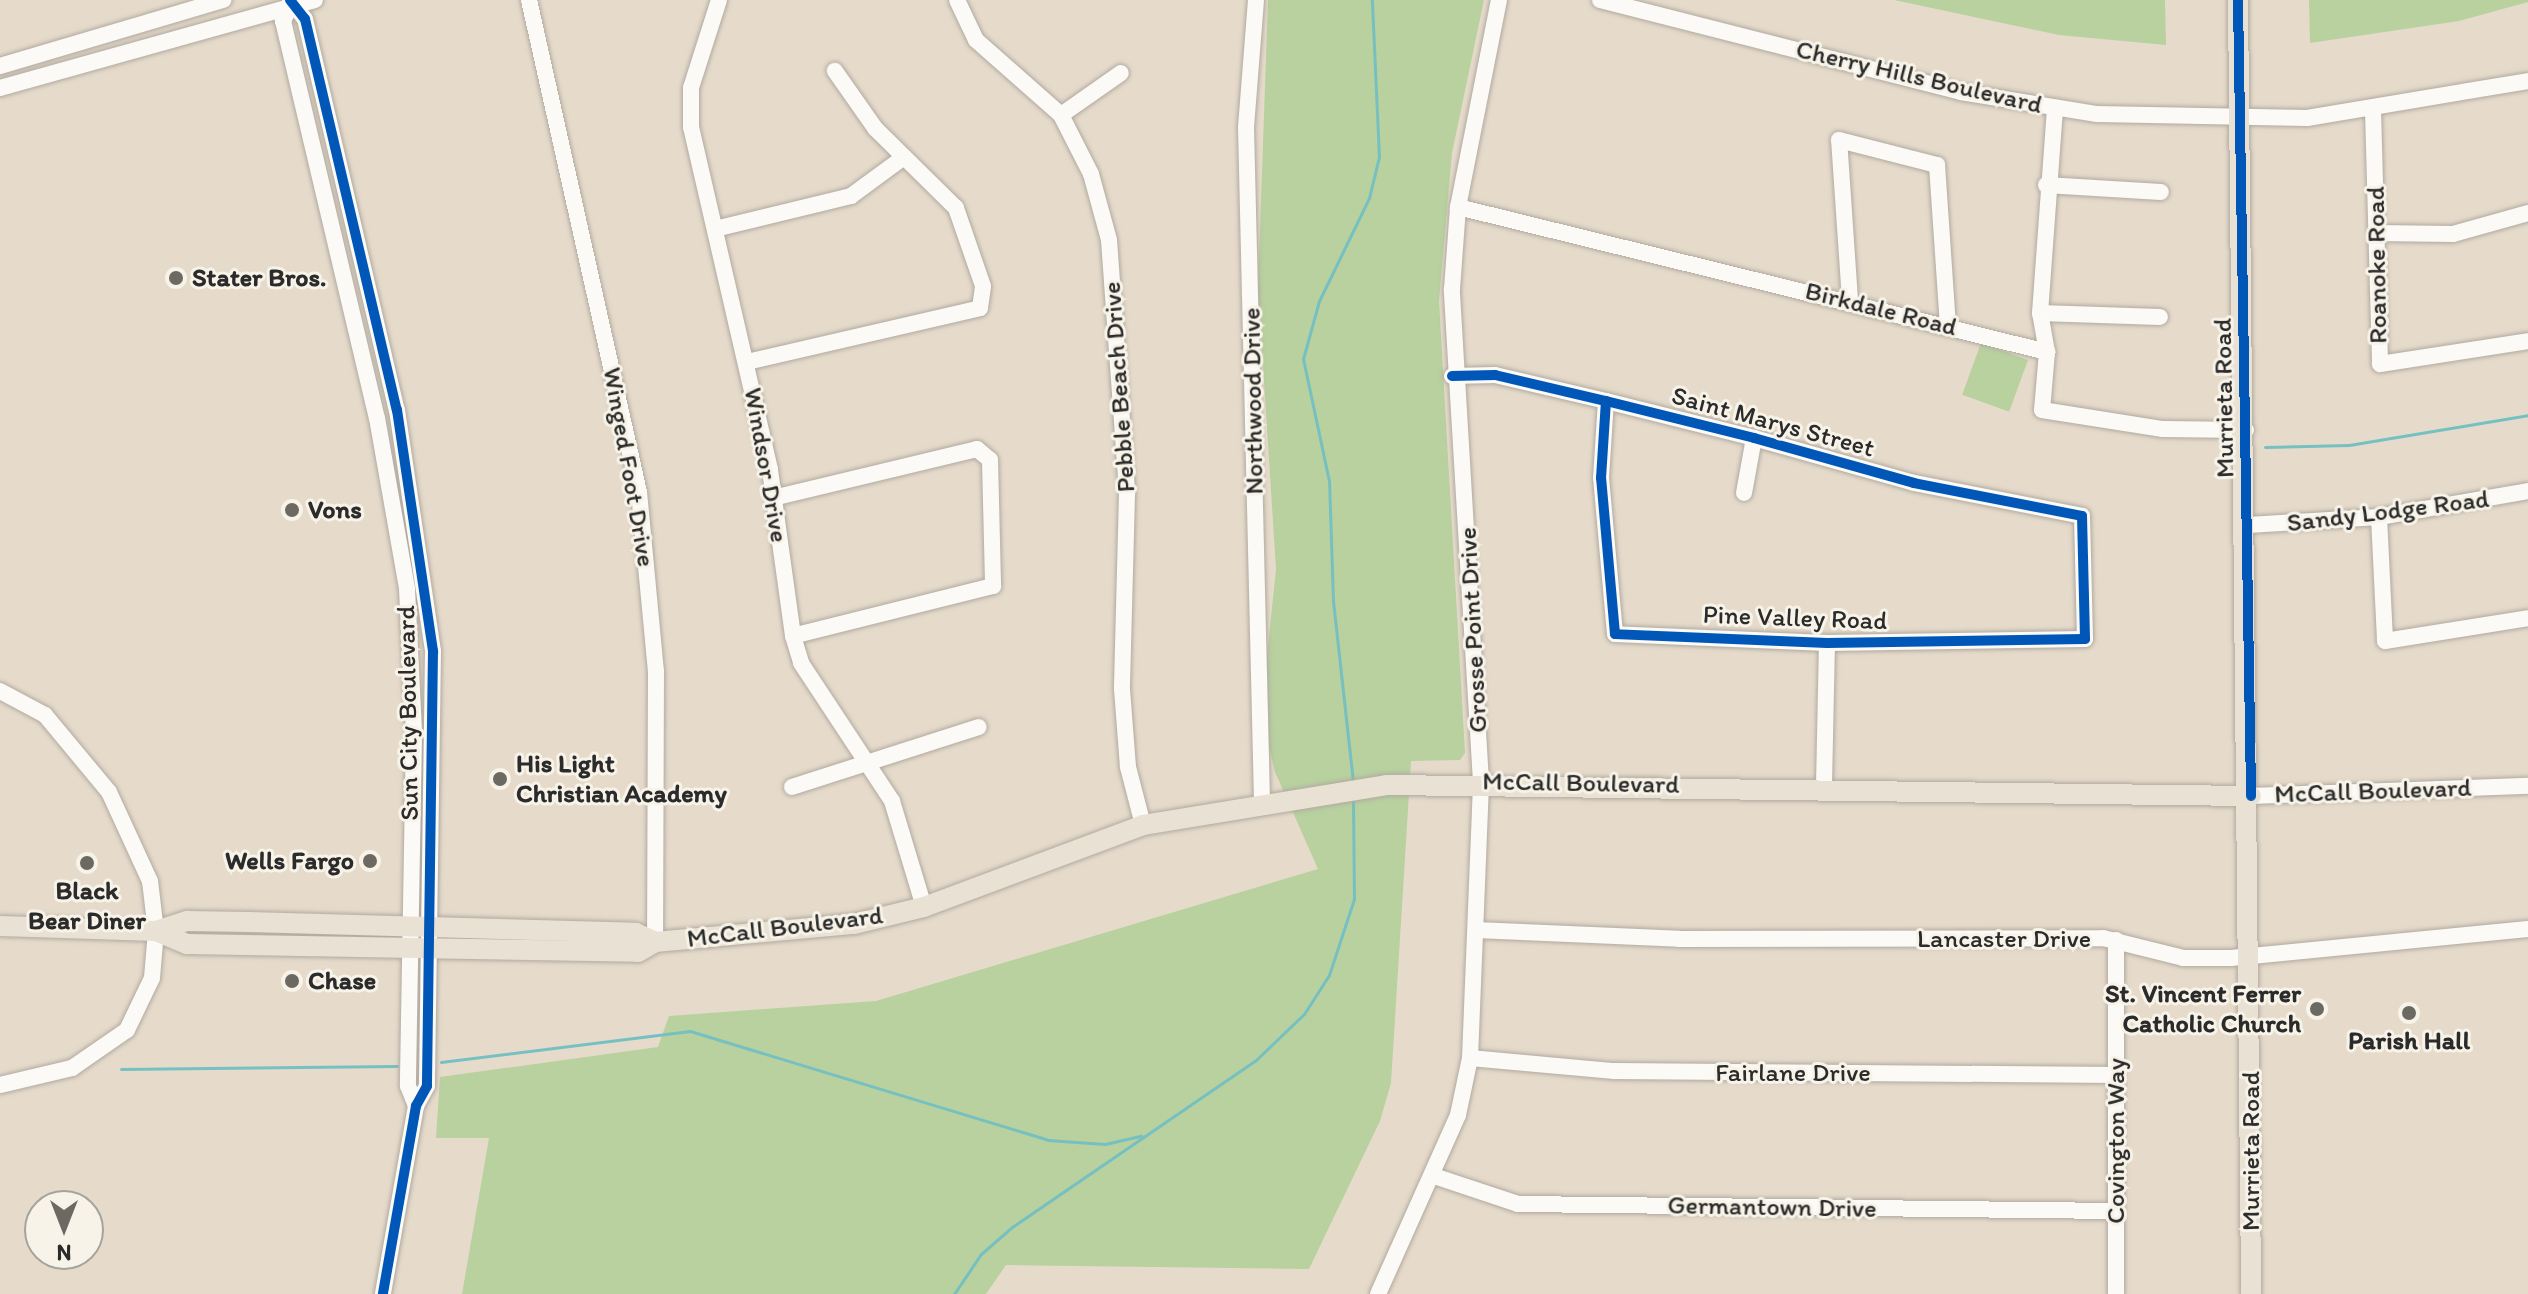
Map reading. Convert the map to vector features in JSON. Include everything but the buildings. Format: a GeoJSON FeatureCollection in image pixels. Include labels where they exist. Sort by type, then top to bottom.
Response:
{"type":"FeatureCollection","features":[{"type":"Feature","properties":{"kind":"main road","name":"Murrieta Road"},"geometry":{"type":"LineString","coordinates":[[2238,0],[2251,796],[2251,1294]]}},
{"type":"Feature","properties":{"kind":"main road","name":"McCall Boulevard"},"geometry":{"type":"LineString","coordinates":[[156,931],[187,944],[638,952],[655,942],[854,924],[924,907],[1143,825],[1327,791],[1386,785],[1481,782],[1824,785],[2251,796]]}},
{"type":"Feature","properties":{"kind":"main road","name":"McCall Boulevard"},"geometry":{"type":"LineString","coordinates":[[0,926],[156,931],[187,921],[636,933],[655,942]]}},
{"type":"Feature","properties":{"kind":"street"},"geometry":{"type":"LineString","coordinates":[[0,66],[223,0]]}},
{"type":"Feature","properties":{"kind":"street"},"geometry":{"type":"LineString","coordinates":[[0,88],[290,3],[315,0]]}},
{"type":"Feature","properties":{"kind":"street","name":"Winged Foot Drive"},"geometry":{"type":"LineString","coordinates":[[529,0],[639,492],[656,671],[655,942]]}},
{"type":"Feature","properties":{"kind":"street","name":"Windsor Drive"},"geometry":{"type":"LineString","coordinates":[[719,0],[691,88],[691,127],[747,362],[773,498],[793,636],[801,663],[874,766],[909,845],[924,907]]}},
{"type":"Feature","properties":{"kind":"street","name":"Pebble Beach Drive"},"geometry":{"type":"LineString","coordinates":[[957,0],[976,40],[1061,115],[1091,174],[1109,240],[1127,494],[1122,689],[1128,767],[1143,825]]}},
{"type":"Feature","properties":{"kind":"street","name":"Northwood Drive"},"geometry":{"type":"LineString","coordinates":[[1256,0],[1246,127],[1262,802]]}},
{"type":"Feature","properties":{"kind":"street","name":"Grosse Point Drive"},"geometry":{"type":"LineString","coordinates":[[1378,1294],[1434,1176],[1470,1058],[1481,782],[1452,376],[1458,207],[1499,0]]}},
{"type":"Feature","properties":{"kind":"street","name":"Cherry Hills Boulevard"},"geometry":{"type":"LineString","coordinates":[[1600,0],[1961,92],[2055,108],[2239,119],[2373,111],[2528,81]]}},
{"type":"Feature","properties":{"kind":"street","name":"Sun City Boulevard"},"geometry":{"type":"LineString","coordinates":[[383,1294],[416,1106],[427,1086],[432,928],[433,651],[420,531],[305,19],[290,3],[283,21],[403,555],[414,697],[408,1086],[416,1106]]}},
{"type":"Feature","properties":{"kind":"street"},"geometry":{"type":"LineString","coordinates":[[747,362],[980,308],[983,286],[956,208],[904,157],[835,71]]}},
{"type":"Feature","properties":{"kind":"street"},"geometry":{"type":"LineString","coordinates":[[1061,115],[1121,73]]}},
{"type":"Feature","properties":{"kind":"street"},"geometry":{"type":"LineString","coordinates":[[2055,108],[2046,185],[2040,313],[2047,352],[2042,410],[2162,429],[2246,430]]}},
{"type":"Feature","properties":{"kind":"street","name":"Roanoke Road"},"geometry":{"type":"LineString","coordinates":[[2373,111],[2380,364],[2528,341]]}},
{"type":"Feature","properties":{"kind":"street"},"geometry":{"type":"LineString","coordinates":[[1850,300],[1839,140],[1937,165],[1948,326]]}},
{"type":"Feature","properties":{"kind":"street"},"geometry":{"type":"LineString","coordinates":[[715,229],[851,196],[904,157]]}},
{"type":"Feature","properties":{"kind":"street"},"geometry":{"type":"LineString","coordinates":[[2046,185],[2161,192]]}},
{"type":"Feature","properties":{"kind":"street","name":"Birkdale Road"},"geometry":{"type":"LineString","coordinates":[[1458,207],[1850,300],[2047,352]]}},
{"type":"Feature","properties":{"kind":"street"},"geometry":{"type":"LineString","coordinates":[[2376,233],[2453,234],[2528,213]]}},
{"type":"Feature","properties":{"kind":"street"},"geometry":{"type":"LineString","coordinates":[[2040,313],[2160,317]]}},
{"type":"Feature","properties":{"kind":"street","name":"Saint Marys Street"},"geometry":{"type":"LineString","coordinates":[[1452,376],[1495,375],[1754,438],[1914,483],[2082,516]]}},
{"type":"Feature","properties":{"kind":"street","name":"Pine Valley Road"},"geometry":{"type":"LineString","coordinates":[[1606,401],[1601,478],[1615,634],[1827,643],[2085,639],[2082,516]]}},
{"type":"Feature","properties":{"kind":"street"},"geometry":{"type":"LineString","coordinates":[[1744,493],[1754,438]]}},
{"type":"Feature","properties":{"kind":"street"},"geometry":{"type":"LineString","coordinates":[[773,498],[977,449],[990,460],[993,586],[793,636]]}},
{"type":"Feature","properties":{"kind":"street","name":"Sandy Lodge Road"},"geometry":{"type":"LineString","coordinates":[[2248,525],[2379,517],[2528,491]]}},
{"type":"Feature","properties":{"kind":"street"},"geometry":{"type":"LineString","coordinates":[[2379,517],[2385,641],[2528,618]]}},
{"type":"Feature","properties":{"kind":"street"},"geometry":{"type":"LineString","coordinates":[[1824,785],[1827,643]]}},
{"type":"Feature","properties":{"kind":"street"},"geometry":{"type":"LineString","coordinates":[[0,691],[45,715],[109,792],[150,881],[156,931],[152,978],[127,1030],[72,1068],[0,1085]]}},
{"type":"Feature","properties":{"kind":"street"},"geometry":{"type":"LineString","coordinates":[[792,787],[874,766],[979,727]]}},
{"type":"Feature","properties":{"kind":"street","name":"McCall Boulevard"},"geometry":{"type":"LineString","coordinates":[[2251,796],[2528,786]]}},
{"type":"Feature","properties":{"kind":"street","name":"Lancaster Drive"},"geometry":{"type":"LineString","coordinates":[[1476,930],[1679,939],[2116,940],[2183,958],[2251,958],[2528,929]]}},
{"type":"Feature","properties":{"kind":"street","name":"Covington Way"},"geometry":{"type":"LineString","coordinates":[[2116,940],[2116,1294]]}},
{"type":"Feature","properties":{"kind":"street","name":"Fairlane Drive"},"geometry":{"type":"LineString","coordinates":[[1470,1058],[1614,1071],[2116,1075]]}},
{"type":"Feature","properties":{"kind":"street","name":"Germantown Drive"},"geometry":{"type":"LineString","coordinates":[[1434,1176],[1518,1204],[2116,1211]]}},
{"type":"Feature","properties":{"kind":"green space"},"geometry":{"type":"Polygon","coordinates":[[[1268,0],[1484,0],[1452,153],[1439,301],[1465,753],[1460,760],[1411,761],[1391,1083],[1380,1121],[1309,1269],[1006,1265],[986,1294],[462,1294],[489,1138],[436,1138],[440,1077],[658,1047],[669,1016],[876,1001],[1318,869],[1275,772],[1261,714],[1276,569],[1258,287],[1268,0]]]}},
{"type":"Feature","properties":{"kind":"green space"},"geometry":{"type":"Polygon","coordinates":[[[1894,0],[2165,0],[2166,45],[2059,35],[1894,0]]]}},
{"type":"Feature","properties":{"kind":"green space"},"geometry":{"type":"Polygon","coordinates":[[[2309,0],[2528,2],[2459,21],[2310,43],[2309,0]]]}},
{"type":"Feature","properties":{"kind":"green space"},"geometry":{"type":"Polygon","coordinates":[[[1981,343],[2028,360],[2009,412],[1962,395],[1981,343]]]}},
{"type":"Feature","properties":{"kind":"waterway"},"geometry":{"type":"LineString","coordinates":[[1353,782],[1333,601],[1329,481],[1303,359],[1319,301],[1369,198],[1379,157],[1372,0]]}},
{"type":"Feature","properties":{"kind":"waterway"},"geometry":{"type":"LineString","coordinates":[[2265,447],[2349,445],[2528,415]]}},
{"type":"Feature","properties":{"kind":"waterway"},"geometry":{"type":"LineString","coordinates":[[954,1294],[981,1254],[1012,1227],[1257,1059],[1304,1014],[1329,975],[1354,899],[1353,798]]}},
{"type":"Feature","properties":{"kind":"waterway"},"geometry":{"type":"LineString","coordinates":[[441,1062],[690,1031],[1048,1140],[1105,1144],[1141,1136]]}},
{"type":"Feature","properties":{"kind":"waterway"},"geometry":{"type":"LineString","coordinates":[[121,1069],[397,1066]]}},
{"type":"Feature","properties":{"kind":"cycle path"},"geometry":{"type":"LineString","coordinates":[[290,0],[305,19],[397,410],[433,651],[427,1086],[416,1106],[383,1294]]}},
{"type":"Feature","properties":{"kind":"cycle path"},"geometry":{"type":"LineString","coordinates":[[2238,0],[2251,796]]}},
{"type":"Feature","properties":{"kind":"cycle path"},"geometry":{"type":"LineString","coordinates":[[1452,376],[1495,375],[1606,401],[1754,438],[1914,483],[2082,516],[2085,639],[1827,643],[1615,634],[1601,478],[1606,401]]}},
{"type":"Feature","properties":{"kind":"place","name":"Stater Bros."},"geometry":{"type":"Point","coordinates":[176,278]}},
{"type":"Feature","properties":{"kind":"place","name":"Vons"},"geometry":{"type":"Point","coordinates":[292,510]}},
{"type":"Feature","properties":{"kind":"place","name":"His Light Christian Academy"},"geometry":{"type":"Point","coordinates":[500,779]}},
{"type":"Feature","properties":{"kind":"place","name":"Wells Fargo"},"geometry":{"type":"Point","coordinates":[370,861]}},
{"type":"Feature","properties":{"kind":"place","name":"Black Bear Diner"},"geometry":{"type":"Point","coordinates":[87,863]}},
{"type":"Feature","properties":{"kind":"place","name":"Chase"},"geometry":{"type":"Point","coordinates":[292,981]}},
{"type":"Feature","properties":{"kind":"place","name":"St. Vincent Ferrer Catholic Church"},"geometry":{"type":"Point","coordinates":[2317,1009]}},
{"type":"Feature","properties":{"kind":"place","name":"Parish Hall"},"geometry":{"type":"Point","coordinates":[2409,1013]}}]}
